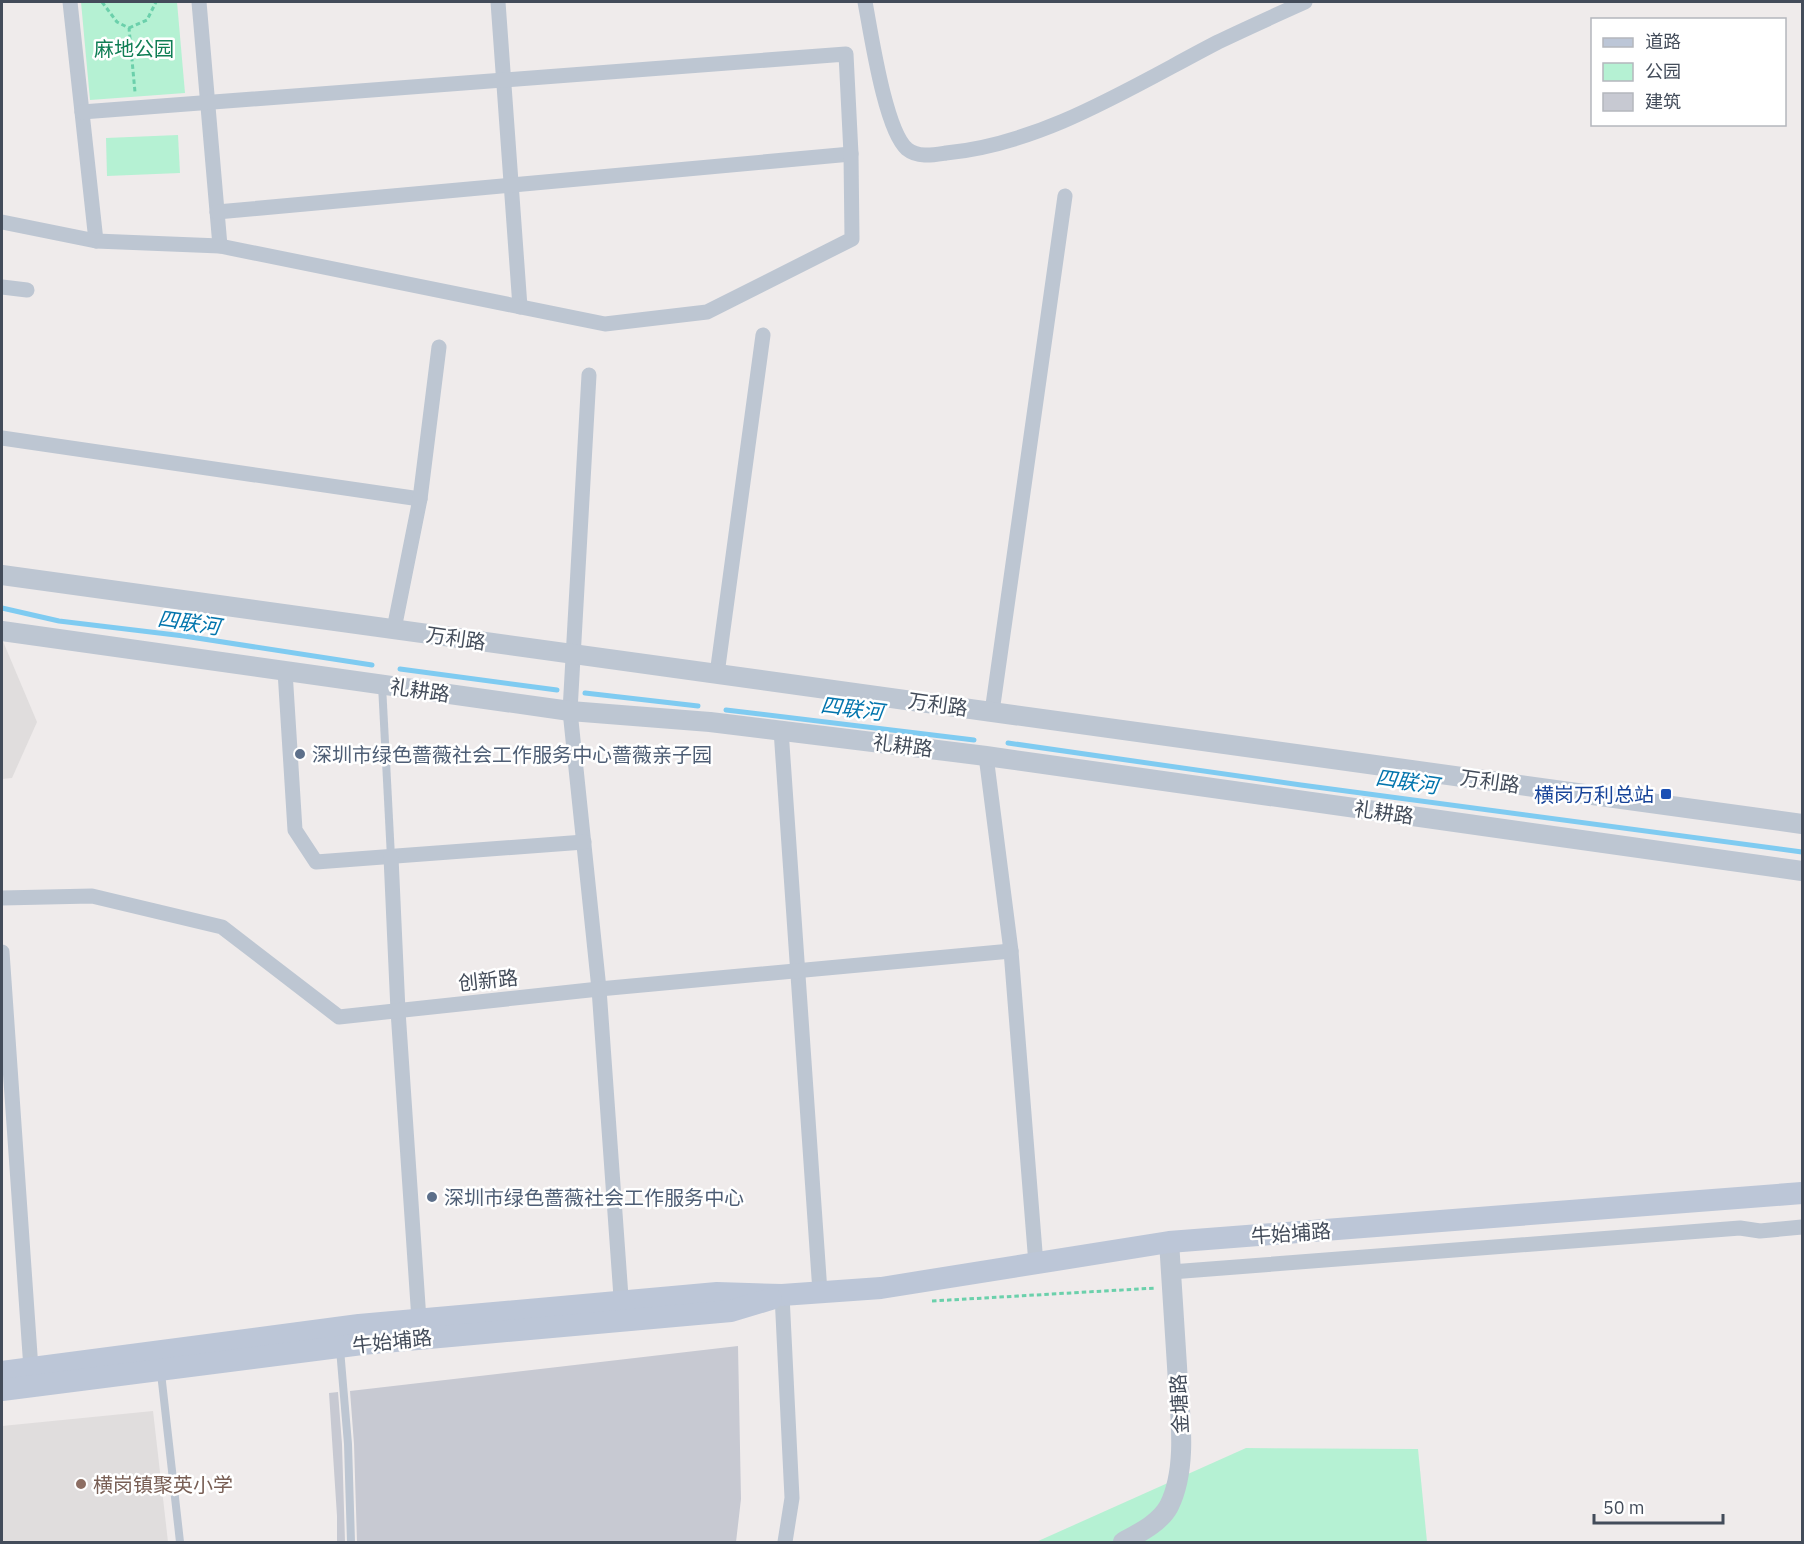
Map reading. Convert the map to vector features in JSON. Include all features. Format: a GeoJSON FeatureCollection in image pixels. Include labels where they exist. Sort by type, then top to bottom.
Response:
{"type":"FeatureCollection","features":[{"type":"Feature","properties":{"kind":"main road","name":"牛始埔路"},"geometry":{"type":"LineString","coordinates":[[2,1390],[160,1369],[339,1337],[419,1320],[622,1311],[731,1311],[782,1295],[881,1288],[1169,1242],[1803,1193]]}},
{"type":"Feature","properties":{"kind":"main road","name":"牛始埔路"},"geometry":{"type":"LineString","coordinates":[[2,1372],[339,1337],[622,1311]]}},
{"type":"Feature","properties":{"kind":"street"},"geometry":{"type":"LineString","coordinates":[[70,2],[96,241]]}},
{"type":"Feature","properties":{"kind":"street"},"geometry":{"type":"LineString","coordinates":[[199,2],[220,246]]}},
{"type":"Feature","properties":{"kind":"street"},"geometry":{"type":"LineString","coordinates":[[498,2],[520,307]]}},
{"type":"Feature","properties":{"kind":"street"},"geometry":{"type":"LineString","coordinates":[[866,2],[884,97],[895,130],[902,145],[909,151],[916,155],[926,155],[987,147],[1044,128],[1102,103],[1221,41],[1305,2]]}},
{"type":"Feature","properties":{"kind":"street"},"geometry":{"type":"LineString","coordinates":[[2,222],[96,241],[220,246],[605,324],[707,312],[852,239],[846,54],[82,112]]}},
{"type":"Feature","properties":{"kind":"street"},"geometry":{"type":"LineString","coordinates":[[218,212],[851,154]]}},
{"type":"Feature","properties":{"kind":"street"},"geometry":{"type":"LineString","coordinates":[[992,712],[1065,196]]}},
{"type":"Feature","properties":{"kind":"street"},"geometry":{"type":"LineString","coordinates":[[2,287],[27,290]]}},
{"type":"Feature","properties":{"kind":"street"},"geometry":{"type":"LineString","coordinates":[[717,674],[763,335]]}},
{"type":"Feature","properties":{"kind":"street"},"geometry":{"type":"LineString","coordinates":[[394,629],[420,499],[439,346]]}},
{"type":"Feature","properties":{"kind":"street"},"geometry":{"type":"LineString","coordinates":[[589,375],[570,711],[599,989],[622,1311]]}},
{"type":"Feature","properties":{"kind":"street"},"geometry":{"type":"LineString","coordinates":[[2,438],[420,499]]}},
{"type":"Feature","properties":{"kind":"street","name":"万利路"},"geometry":{"type":"LineString","coordinates":[[2,575],[1803,824]]}},
{"type":"Feature","properties":{"kind":"street","name":"礼耕路"},"geometry":{"type":"LineString","coordinates":[[2,631],[570,711],[710,722],[986,756],[1803,871]]}},
{"type":"Feature","properties":{"kind":"street"},"geometry":{"type":"LineString","coordinates":[[285,671],[295,830],[316,862],[584,842]]}},
{"type":"Feature","properties":{"kind":"street"},"geometry":{"type":"LineString","coordinates":[[781,730],[820,1292]]}},
{"type":"Feature","properties":{"kind":"street"},"geometry":{"type":"LineString","coordinates":[[986,756],[1011,951],[1036,1264]]}},
{"type":"Feature","properties":{"kind":"street"},"geometry":{"type":"LineString","coordinates":[[391,857],[398,1011],[419,1320]]}},
{"type":"Feature","properties":{"kind":"street","name":"创新路"},"geometry":{"type":"LineString","coordinates":[[2,898],[92,896],[222,927],[339,1017],[599,989],[1011,951]]}},
{"type":"Feature","properties":{"kind":"street"},"geometry":{"type":"LineString","coordinates":[[2,952],[31,1369]]}},
{"type":"Feature","properties":{"kind":"street"},"geometry":{"type":"LineString","coordinates":[[1171,1272],[1740,1228],[1760,1231],[1803,1227]]}},
{"type":"Feature","properties":{"kind":"street","name":"金塘路"},"geometry":{"type":"LineString","coordinates":[[1123,1542],[1160,1518],[1175,1491],[1179,1468],[1180,1430],[1169,1242]]}},
{"type":"Feature","properties":{"kind":"street"},"geometry":{"type":"LineString","coordinates":[[782,1295],[792,1498],[785,1542]]}},
{"type":"Feature","properties":{"kind":"lane"},"geometry":{"type":"LineString","coordinates":[[382,685],[391,857]]}},
{"type":"Feature","properties":{"kind":"lane"},"geometry":{"type":"LineString","coordinates":[[339,1337],[348,1444],[351,1542]]}},
{"type":"Feature","properties":{"kind":"lane"},"geometry":{"type":"LineString","coordinates":[[160,1369],[180,1542]]}},
{"type":"Feature","properties":{"kind":"path"},"geometry":{"type":"LineString","coordinates":[[102,2],[117,22],[129,28]]}},
{"type":"Feature","properties":{"kind":"path"},"geometry":{"type":"LineString","coordinates":[[129,28],[147,20],[156,2]]}},
{"type":"Feature","properties":{"kind":"path"},"geometry":{"type":"LineString","coordinates":[[129,28],[136,96]]}},
{"type":"Feature","properties":{"kind":"path"},"geometry":{"type":"LineString","coordinates":[[931,1301],[1157,1288]]}},
{"type":"Feature","properties":{"kind":"shaded area"},"geometry":{"type":"Polygon","coordinates":[[[2,639],[37,722],[12,778],[2,779],[2,639]]]}},
{"type":"Feature","properties":{"kind":"shaded area","name":"横岗镇聚英小学"},"geometry":{"type":"Polygon","coordinates":[[[153,1411],[168,1542],[2,1542],[2,1426],[153,1411]]]}},
{"type":"Feature","properties":{"kind":"green space","name":"麻地公园"},"geometry":{"type":"Polygon","coordinates":[[[81,2],[177,2],[185,93],[90,100],[81,2]]]}},
{"type":"Feature","properties":{"kind":"green space"},"geometry":{"type":"Polygon","coordinates":[[[178,135],[180,173],[107,176],[106,138],[178,135]]]}},
{"type":"Feature","properties":{"kind":"green space"},"geometry":{"type":"Polygon","coordinates":[[[1246,1448],[1418,1449],[1427,1542],[1036,1542],[1246,1448]]]}},
{"type":"Feature","properties":{"kind":"building"},"geometry":{"type":"Polygon","coordinates":[[[738,1346],[741,1499],[736,1542],[357,1542],[350,1391],[738,1346]]]}},
{"type":"Feature","properties":{"kind":"building"},"geometry":{"type":"Polygon","coordinates":[[[338,1392],[345,1542],[337,1542],[329,1393],[338,1392]]]}},
{"type":"Feature","properties":{"kind":"waterway","name":"四联河"},"geometry":{"type":"LineString","coordinates":[[2,608],[59,621],[184,636],[372,665]]}},
{"type":"Feature","properties":{"kind":"waterway","name":"四联河"},"geometry":{"type":"LineString","coordinates":[[400,669],[557,690]]}},
{"type":"Feature","properties":{"kind":"waterway","name":"四联河"},"geometry":{"type":"LineString","coordinates":[[585,693],[698,706]]}},
{"type":"Feature","properties":{"kind":"waterway","name":"四联河"},"geometry":{"type":"LineString","coordinates":[[726,710],[974,740]]}},
{"type":"Feature","properties":{"kind":"waterway","name":"四联河"},"geometry":{"type":"LineString","coordinates":[[1008,743],[1802,852]]}},
{"type":"Feature","properties":{"kind":"place","name":"深圳市绿色蔷薇社会工作服务中心蔷薇亲子园"},"geometry":{"type":"Point","coordinates":[300,754]}},
{"type":"Feature","properties":{"kind":"place","name":"横岗万利总站"},"geometry":{"type":"Point","coordinates":[1666,794]}},
{"type":"Feature","properties":{"kind":"place","name":"深圳市绿色蔷薇社会工作服务中心"},"geometry":{"type":"Point","coordinates":[432,1197]}},
{"type":"Feature","properties":{"kind":"place","name":"横岗镇聚英小学"},"geometry":{"type":"Point","coordinates":[81,1484]}}]}
